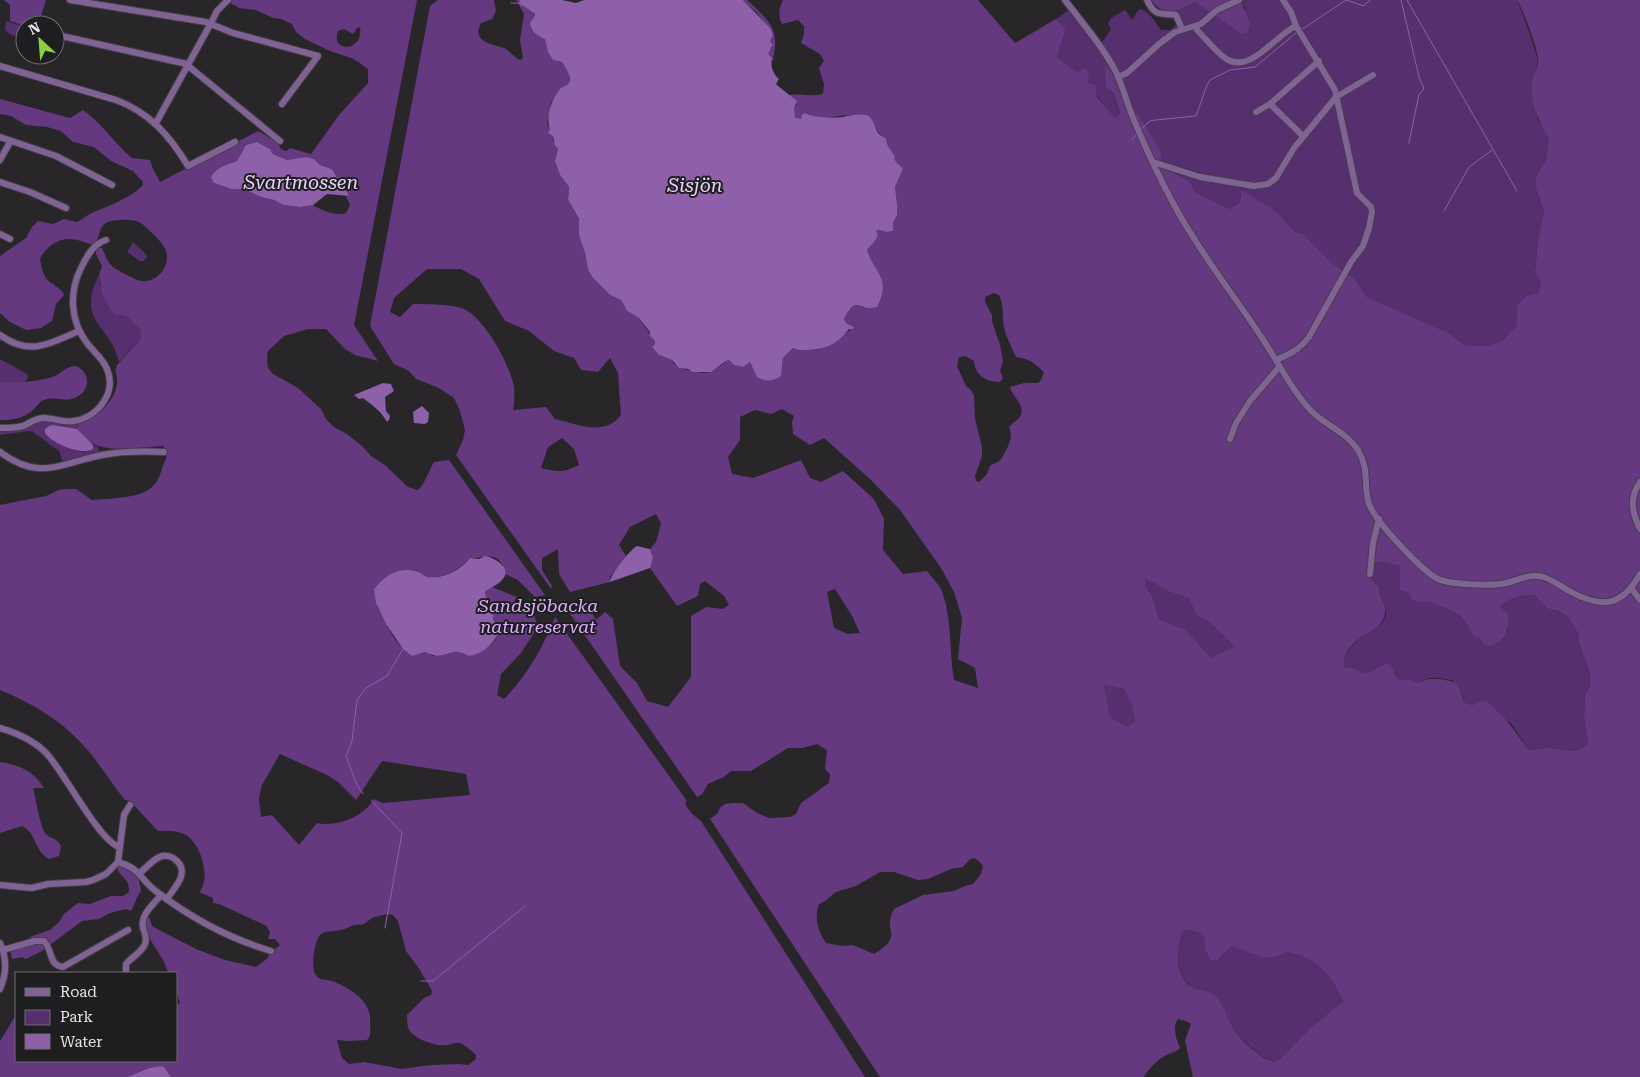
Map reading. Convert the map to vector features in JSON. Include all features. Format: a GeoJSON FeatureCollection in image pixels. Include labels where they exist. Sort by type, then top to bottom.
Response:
{"type":"FeatureCollection","features":[{"type":"Feature","properties":{"kind":"street"},"geometry":{"type":"LineString","coordinates":[[70,0],[210,23],[233,33],[318,56],[282,104]]}},
{"type":"Feature","properties":{"kind":"street"},"geometry":{"type":"LineString","coordinates":[[156,123],[210,23],[228,0]]}},
{"type":"Feature","properties":{"kind":"street"},"geometry":{"type":"LineString","coordinates":[[1065,0],[1107,57],[1118,77],[1132,116],[1186,227],[1310,411],[1343,434],[1358,450],[1365,466],[1368,502],[1388,531],[1428,572],[1448,582],[1497,584],[1538,576],[1545,577],[1585,599],[1600,603],[1608,603],[1628,592],[1640,574]]}},
{"type":"Feature","properties":{"kind":"street"},"geometry":{"type":"LineString","coordinates":[[1146,0],[1155,12],[1159,14],[1176,15],[1182,29]]}},
{"type":"Feature","properties":{"kind":"street"},"geometry":{"type":"LineString","coordinates":[[1118,77],[1127,73],[1159,44],[1182,29],[1196,26],[1217,10],[1239,0]]}},
{"type":"Feature","properties":{"kind":"street"},"geometry":{"type":"LineString","coordinates":[[1230,439],[1236,423],[1278,363],[1301,347],[1309,337],[1351,262],[1363,246],[1369,228],[1371,206],[1356,193],[1335,90],[1296,26],[1284,0]]}},
{"type":"Feature","properties":{"kind":"street"},"geometry":{"type":"LineString","coordinates":[[1196,26],[1197,30],[1224,58],[1235,62],[1246,61],[1256,56],[1296,26]]}},
{"type":"Feature","properties":{"kind":"street"},"geometry":{"type":"LineString","coordinates":[[65,37],[187,64],[280,141]]}},
{"type":"Feature","properties":{"kind":"street"},"geometry":{"type":"LineString","coordinates":[[1256,112],[1270,104],[1319,61]]}},
{"type":"Feature","properties":{"kind":"street"},"geometry":{"type":"LineString","coordinates":[[0,66],[116,100],[137,109],[156,123],[173,142],[188,166],[235,142]]}},
{"type":"Feature","properties":{"kind":"street"},"geometry":{"type":"LineString","coordinates":[[1153,162],[1200,177],[1242,185],[1262,186],[1268,184],[1276,178],[1288,156],[1336,97],[1373,75]]}},
{"type":"Feature","properties":{"kind":"street"},"geometry":{"type":"LineString","coordinates":[[1270,104],[1303,136]]}},
{"type":"Feature","properties":{"kind":"street"},"geometry":{"type":"LineString","coordinates":[[0,137],[10,142],[56,156],[112,185]]}},
{"type":"Feature","properties":{"kind":"street"},"geometry":{"type":"LineString","coordinates":[[0,160],[10,142]]}},
{"type":"Feature","properties":{"kind":"street"},"geometry":{"type":"LineString","coordinates":[[0,182],[30,192],[66,208]]}},
{"type":"Feature","properties":{"kind":"street"},"geometry":{"type":"LineString","coordinates":[[0,234],[10,239]]}},
{"type":"Feature","properties":{"kind":"street"},"geometry":{"type":"LineString","coordinates":[[0,428],[19,427],[43,418],[74,421],[86,417],[100,406],[108,391],[110,382],[108,373],[103,362],[87,344],[79,331],[72,307],[77,277],[92,250],[106,240]]}},
{"type":"Feature","properties":{"kind":"street"},"geometry":{"type":"LineString","coordinates":[[0,335],[17,345],[38,347],[49,345],[79,331]]}},
{"type":"Feature","properties":{"kind":"street"},"geometry":{"type":"LineString","coordinates":[[0,452],[20,464],[42,469],[59,467],[93,456],[119,452],[164,452]]}},
{"type":"Feature","properties":{"kind":"street"},"geometry":{"type":"LineString","coordinates":[[1640,482],[1632,496],[1632,504],[1635,520],[1640,529]]}},
{"type":"Feature","properties":{"kind":"street"},"geometry":{"type":"LineString","coordinates":[[1370,574],[1373,543],[1379,519]]}},
{"type":"Feature","properties":{"kind":"street"},"geometry":{"type":"LineString","coordinates":[[1631,588],[1640,600]]}},
{"type":"Feature","properties":{"kind":"street"},"geometry":{"type":"LineString","coordinates":[[0,728],[22,736],[46,752],[104,835],[110,842],[120,847]]}},
{"type":"Feature","properties":{"kind":"street"},"geometry":{"type":"LineString","coordinates":[[0,885],[32,888],[48,884],[86,882],[106,874],[118,862],[124,815],[130,806]]}},
{"type":"Feature","properties":{"kind":"street"},"geometry":{"type":"LineString","coordinates":[[126,972],[126,964],[143,949],[146,941],[142,925],[143,917],[164,897],[182,875],[181,867],[170,856],[160,857],[140,873]]}},
{"type":"Feature","properties":{"kind":"street"},"geometry":{"type":"LineString","coordinates":[[118,862],[132,867],[164,897],[187,912],[231,935],[271,950]]}},
{"type":"Feature","properties":{"kind":"street"},"geometry":{"type":"LineString","coordinates":[[3,950],[44,940],[53,962],[57,966],[63,967],[128,930]]}},
{"type":"Feature","properties":{"kind":"street"},"geometry":{"type":"LineString","coordinates":[[0,942],[6,969],[0,989]]}},
{"type":"Feature","properties":{"kind":"green space"},"geometry":{"type":"Polygon","coordinates":[[[1241,0],[1517,0],[1538,60],[1532,85],[1538,120],[1550,139],[1546,160],[1536,176],[1536,189],[1544,212],[1538,239],[1535,270],[1541,284],[1538,293],[1526,296],[1517,325],[1502,341],[1485,346],[1464,345],[1449,333],[1367,297],[1355,279],[1332,263],[1303,234],[1294,231],[1277,212],[1241,191],[1240,202],[1230,209],[1195,192],[1190,182],[1162,165],[1124,93],[1106,65],[1120,115],[1114,119],[1088,83],[1057,57],[1066,28],[1056,19],[1073,7],[1100,45],[1111,29],[1108,24],[1111,18],[1125,10],[1132,20],[1139,9],[1143,10],[1152,17],[1161,30],[1170,30],[1179,23],[1175,11],[1195,2],[1226,23],[1246,9],[1241,0]]]}},
{"type":"Feature","properties":{"kind":"green space"},"geometry":{"type":"Polygon","coordinates":[[[6,21],[15,24],[15,36],[5,30],[6,21]]]}},
{"type":"Feature","properties":{"kind":"green space"},"geometry":{"type":"Polygon","coordinates":[[[133,242],[146,254],[147,257],[144,261],[140,261],[127,252],[133,242]]]}},
{"type":"Feature","properties":{"kind":"green space"},"geometry":{"type":"Polygon","coordinates":[[[99,275],[100,285],[111,311],[116,315],[126,316],[140,329],[141,339],[119,362],[115,349],[93,314],[91,304],[93,291],[99,275]]]}},
{"type":"Feature","properties":{"kind":"green space"},"geometry":{"type":"Polygon","coordinates":[[[0,359],[27,374],[28,378],[25,382],[16,384],[0,382],[0,359]]]}},
{"type":"Feature","properties":{"kind":"green space"},"geometry":{"type":"Polygon","coordinates":[[[45,420],[60,424],[82,422],[77,429],[59,426],[53,441],[78,451],[88,451],[93,449],[93,445],[97,446],[100,453],[63,463],[59,451],[33,432],[0,435],[0,430],[45,420]]]}},
{"type":"Feature","properties":{"kind":"green space"},"geometry":{"type":"Polygon","coordinates":[[[1381,562],[1400,566],[1400,581],[1409,593],[1454,611],[1468,624],[1502,640],[1508,629],[1500,607],[1507,601],[1534,595],[1548,609],[1568,617],[1579,635],[1579,643],[1589,671],[1590,683],[1585,694],[1584,717],[1588,744],[1574,750],[1549,748],[1529,750],[1513,726],[1487,701],[1481,701],[1472,705],[1464,702],[1460,690],[1452,680],[1433,678],[1416,682],[1411,679],[1400,680],[1395,672],[1363,673],[1353,667],[1344,668],[1345,657],[1349,649],[1376,629],[1385,617],[1386,608],[1380,595],[1379,587],[1371,579],[1373,563],[1381,562]]]}},
{"type":"Feature","properties":{"kind":"green space"},"geometry":{"type":"Polygon","coordinates":[[[1145,578],[1169,592],[1189,598],[1196,615],[1210,623],[1234,646],[1211,659],[1186,630],[1159,619],[1152,596],[1145,586],[1145,578]]]}},
{"type":"Feature","properties":{"kind":"green space"},"geometry":{"type":"Polygon","coordinates":[[[1104,685],[1124,689],[1132,706],[1135,721],[1128,727],[1109,717],[1104,685]]]}},
{"type":"Feature","properties":{"kind":"green space"},"geometry":{"type":"Polygon","coordinates":[[[1188,930],[1201,933],[1204,937],[1204,943],[1223,955],[1232,945],[1263,958],[1277,957],[1287,952],[1307,959],[1322,969],[1334,983],[1345,1001],[1310,1028],[1281,1058],[1275,1062],[1270,1060],[1258,1053],[1239,1036],[1222,1008],[1193,989],[1184,979],[1179,969],[1178,953],[1182,932],[1188,930]]]}},
{"type":"Feature","properties":{"kind":"shaded area"},"geometry":{"type":"Polygon","coordinates":[[[4,0],[46,0],[41,15],[15,15],[15,23],[10,21],[10,5],[4,0]]]}},
{"type":"Feature","properties":{"kind":"shaded area"},"geometry":{"type":"Polygon","coordinates":[[[225,0],[417,0],[354,325],[378,361],[355,355],[345,349],[326,329],[308,329],[284,336],[268,351],[268,368],[273,374],[298,388],[321,409],[326,419],[334,427],[347,434],[362,446],[408,487],[418,490],[434,462],[449,460],[545,595],[535,597],[518,580],[505,574],[500,561],[492,557],[470,558],[461,566],[445,575],[434,577],[428,577],[411,570],[399,571],[388,575],[374,589],[378,608],[394,638],[403,649],[416,654],[426,652],[433,656],[450,651],[466,654],[479,651],[489,646],[497,638],[501,625],[496,624],[493,619],[494,612],[488,606],[485,592],[492,587],[517,597],[510,608],[534,615],[538,627],[521,653],[501,674],[497,695],[504,699],[534,661],[555,617],[687,801],[685,802],[689,810],[701,821],[865,1077],[171,1077],[160,1066],[127,1077],[0,1077],[0,1041],[15,1017],[15,1062],[178,1062],[178,1004],[180,1003],[178,996],[178,972],[168,972],[147,932],[146,916],[150,919],[152,926],[196,949],[225,960],[256,967],[280,945],[275,939],[268,939],[270,933],[267,926],[213,903],[213,898],[199,892],[203,886],[203,861],[196,845],[191,839],[179,832],[158,831],[130,801],[125,800],[89,752],[74,736],[34,706],[0,690],[0,505],[46,496],[66,489],[76,489],[92,500],[133,496],[147,491],[160,476],[167,454],[163,446],[128,449],[104,447],[94,444],[85,438],[77,429],[82,423],[104,409],[109,403],[117,387],[117,365],[141,339],[140,329],[126,316],[116,315],[111,311],[102,293],[99,275],[102,266],[96,254],[96,249],[102,248],[108,262],[114,268],[141,281],[147,281],[157,276],[165,268],[167,257],[161,242],[141,223],[129,220],[109,222],[103,225],[97,239],[92,244],[79,240],[61,240],[51,245],[40,258],[46,278],[61,290],[64,295],[56,304],[52,321],[41,328],[26,330],[10,322],[0,313],[0,256],[26,238],[38,221],[53,224],[64,219],[77,222],[127,197],[143,185],[143,182],[133,171],[111,161],[94,147],[73,142],[61,131],[47,127],[26,125],[11,116],[0,114],[0,99],[70,118],[83,110],[132,158],[150,160],[160,182],[258,131],[277,142],[281,149],[286,151],[290,148],[311,154],[339,115],[368,83],[368,69],[354,59],[330,51],[305,39],[296,32],[292,24],[256,10],[239,8],[225,0]],[[358,27],[353,34],[344,29],[338,31],[337,38],[342,46],[348,47],[357,41],[360,36],[360,28],[358,27]],[[257,142],[246,145],[237,161],[226,164],[216,171],[213,174],[214,183],[231,189],[244,189],[283,205],[300,207],[313,205],[333,214],[346,213],[350,205],[346,196],[349,196],[347,191],[341,190],[341,184],[332,169],[320,165],[314,159],[306,157],[287,160],[273,154],[270,149],[257,142]],[[280,754],[262,785],[259,798],[261,817],[272,815],[299,845],[317,823],[341,822],[357,816],[374,799],[383,803],[470,795],[466,774],[382,761],[356,800],[338,782],[327,775],[280,754]],[[388,914],[374,917],[362,925],[323,933],[315,947],[313,965],[315,974],[321,979],[339,984],[358,996],[364,1002],[370,1014],[370,1036],[367,1040],[337,1040],[342,1058],[349,1064],[364,1062],[402,1069],[430,1065],[468,1065],[476,1059],[476,1055],[464,1045],[460,1043],[448,1045],[433,1044],[422,1040],[409,1030],[407,1015],[424,998],[431,995],[432,991],[406,951],[398,921],[393,915],[388,914]]]}},
{"type":"Feature","properties":{"kind":"shaded area"},"geometry":{"type":"Polygon","coordinates":[[[438,0],[494,0],[496,11],[492,19],[481,23],[479,29],[480,38],[506,49],[520,60],[523,58],[520,40],[524,14],[515,0],[520,0],[519,3],[536,16],[530,23],[531,29],[545,38],[548,51],[553,60],[562,62],[569,74],[570,83],[560,90],[551,103],[547,123],[558,148],[555,160],[560,175],[569,187],[568,200],[579,220],[579,235],[588,270],[593,278],[610,295],[621,300],[627,311],[639,318],[655,341],[652,347],[659,355],[672,360],[673,363],[683,369],[702,373],[709,372],[729,360],[734,365],[743,367],[750,362],[758,377],[768,381],[776,379],[782,369],[783,358],[793,348],[798,350],[817,350],[828,346],[854,327],[846,323],[844,319],[851,309],[857,305],[878,306],[882,296],[882,282],[867,250],[878,235],[876,231],[893,231],[893,223],[897,215],[895,187],[901,174],[899,164],[894,159],[887,141],[878,132],[871,119],[859,114],[823,118],[804,114],[801,119],[794,116],[794,109],[797,104],[789,95],[823,94],[824,84],[819,68],[824,61],[820,54],[801,43],[804,35],[804,26],[798,20],[782,24],[779,12],[783,0],[978,0],[1015,43],[1056,19],[1066,28],[1057,57],[1077,73],[1085,68],[1089,73],[1088,83],[1095,85],[1097,97],[1115,118],[1120,114],[1114,93],[1106,87],[1105,65],[1160,150],[1162,165],[1190,182],[1195,192],[1230,209],[1240,202],[1241,191],[1247,193],[1277,212],[1294,231],[1303,234],[1332,263],[1355,279],[1367,297],[1449,333],[1464,345],[1485,346],[1502,341],[1517,325],[1517,306],[1526,296],[1538,293],[1541,284],[1535,271],[1538,239],[1544,212],[1536,189],[1536,176],[1546,160],[1549,139],[1539,120],[1532,92],[1532,82],[1538,61],[1537,52],[1517,0],[1640,0],[1640,1077],[1193,1077],[1185,1041],[1191,1024],[1178,1019],[1175,1029],[1180,1048],[1158,1060],[1144,1077],[880,1077],[710,819],[725,804],[732,803],[743,803],[757,813],[769,818],[790,817],[796,814],[801,803],[829,783],[830,774],[825,769],[827,750],[817,744],[803,748],[788,748],[751,771],[731,771],[724,777],[708,784],[702,794],[697,797],[568,611],[592,613],[596,620],[605,612],[613,619],[620,666],[637,683],[647,701],[668,707],[691,677],[691,616],[706,607],[723,609],[729,605],[724,596],[705,581],[700,584],[698,596],[677,606],[650,568],[653,558],[650,549],[656,542],[661,523],[656,514],[630,527],[619,545],[626,556],[610,577],[610,582],[570,592],[559,574],[558,549],[542,558],[542,570],[552,586],[551,589],[456,455],[463,440],[465,430],[454,398],[439,388],[416,379],[409,371],[394,364],[370,326],[430,6],[438,0]],[[427,269],[394,298],[390,312],[400,317],[413,304],[432,304],[461,308],[474,316],[489,333],[508,367],[514,387],[513,410],[546,407],[555,419],[590,427],[607,426],[621,415],[618,373],[610,358],[598,372],[581,370],[574,358],[554,351],[529,331],[505,321],[479,279],[461,269],[427,269]],[[994,293],[985,297],[985,302],[992,315],[992,321],[1000,345],[1003,361],[1000,371],[1003,378],[1000,382],[982,377],[977,371],[974,361],[965,356],[959,357],[957,366],[966,386],[974,395],[975,419],[982,447],[982,456],[975,476],[976,481],[979,482],[987,474],[990,466],[998,462],[1002,457],[1011,438],[1009,427],[1021,414],[1021,406],[1010,387],[1024,383],[1038,383],[1044,372],[1037,365],[1016,357],[1005,331],[1002,302],[999,295],[994,293]],[[782,409],[771,414],[755,410],[740,417],[740,440],[728,457],[732,474],[753,478],[801,460],[810,478],[821,482],[843,471],[874,499],[884,519],[883,550],[903,574],[927,571],[942,591],[948,615],[954,680],[978,688],[975,668],[958,659],[962,618],[954,592],[941,568],[900,510],[870,479],[824,438],[810,445],[793,434],[792,422],[794,416],[782,409]],[[562,438],[548,447],[541,468],[560,471],[579,465],[574,449],[562,438]],[[1381,562],[1373,563],[1371,579],[1379,587],[1385,608],[1384,617],[1375,629],[1354,643],[1349,649],[1345,657],[1344,668],[1352,667],[1364,673],[1371,672],[1387,663],[1392,666],[1400,680],[1411,679],[1418,682],[1436,679],[1455,683],[1464,702],[1472,705],[1481,701],[1487,701],[1505,718],[1529,750],[1549,748],[1574,750],[1588,744],[1584,717],[1585,694],[1590,683],[1589,671],[1579,643],[1579,635],[1568,617],[1558,611],[1548,609],[1534,595],[1507,601],[1500,607],[1508,614],[1507,631],[1497,643],[1485,646],[1480,638],[1474,636],[1465,621],[1455,612],[1427,601],[1415,601],[1411,599],[1409,593],[1400,590],[1400,566],[1381,562]],[[1145,578],[1145,586],[1152,596],[1159,619],[1186,630],[1211,658],[1234,646],[1210,623],[1196,615],[1189,598],[1169,592],[1145,578]],[[835,589],[827,592],[834,628],[848,634],[860,633],[835,589]],[[1104,685],[1110,717],[1128,727],[1135,721],[1132,706],[1124,689],[1104,685]],[[974,858],[970,859],[963,867],[951,869],[928,879],[918,880],[894,872],[880,872],[856,886],[836,892],[819,904],[818,924],[823,938],[826,943],[842,946],[853,945],[874,954],[884,948],[889,942],[891,937],[891,916],[894,909],[923,895],[954,891],[973,884],[981,874],[983,866],[974,858]],[[1188,930],[1182,932],[1178,964],[1184,980],[1192,987],[1215,996],[1221,1002],[1232,1026],[1239,1036],[1257,1053],[1275,1062],[1310,1028],[1344,1001],[1334,983],[1322,969],[1315,963],[1298,955],[1287,952],[1277,957],[1263,958],[1232,946],[1217,960],[1211,961],[1205,949],[1204,937],[1201,933],[1188,930]]]}},
{"type":"Feature","properties":{"kind":"shaded area"},"geometry":{"type":"Polygon","coordinates":[[[743,0],[747,0],[769,22],[775,36],[774,55],[771,67],[772,60],[767,54],[772,47],[770,42],[772,32],[757,13],[743,0]]]}},
{"type":"Feature","properties":{"kind":"shaded area"},"geometry":{"type":"Polygon","coordinates":[[[1151,0],[1241,0],[1250,24],[1248,32],[1242,34],[1195,2],[1172,12],[1162,10],[1151,0]]]}},
{"type":"Feature","properties":{"kind":"shaded area"},"geometry":{"type":"Polygon","coordinates":[[[76,366],[81,369],[87,378],[85,389],[77,397],[44,400],[30,413],[22,417],[0,420],[0,382],[43,379],[55,376],[69,367],[76,366]]]}},
{"type":"Feature","properties":{"kind":"shaded area"},"geometry":{"type":"Polygon","coordinates":[[[0,762],[13,765],[31,773],[44,788],[33,788],[44,831],[61,846],[59,856],[49,859],[44,856],[30,833],[22,826],[0,833],[0,762]]]}},
{"type":"Feature","properties":{"kind":"shaded area"},"geometry":{"type":"Polygon","coordinates":[[[120,865],[131,869],[138,876],[141,891],[131,911],[126,909],[110,913],[99,919],[82,921],[42,951],[26,959],[22,957],[12,959],[10,949],[21,946],[32,936],[50,930],[59,922],[64,914],[78,903],[90,904],[111,896],[123,896],[129,892],[128,883],[118,871],[117,867],[120,865]]]}},
{"type":"Feature","properties":{"kind":"water","name":"Sisjön"},"geometry":{"type":"Polygon","coordinates":[[[520,0],[562,0],[576,3],[584,0],[743,0],[770,28],[773,34],[770,42],[773,44],[768,54],[772,58],[772,67],[779,79],[776,84],[797,101],[794,109],[795,117],[801,119],[805,113],[813,116],[829,117],[866,115],[871,119],[878,133],[886,139],[895,157],[894,159],[903,169],[895,187],[897,215],[893,223],[893,231],[876,231],[878,235],[867,250],[882,282],[882,296],[878,306],[868,308],[860,305],[853,306],[844,319],[846,323],[854,327],[853,329],[849,329],[831,345],[808,350],[793,348],[783,358],[781,376],[772,380],[763,380],[757,377],[750,362],[743,367],[734,365],[729,360],[711,372],[693,372],[688,369],[679,368],[672,360],[659,355],[652,347],[655,341],[639,318],[627,311],[621,300],[610,295],[593,278],[588,270],[579,235],[579,219],[568,200],[569,187],[560,175],[555,161],[558,148],[555,146],[553,136],[548,133],[550,129],[549,113],[554,98],[561,88],[568,84],[570,78],[562,62],[553,60],[548,52],[545,39],[537,35],[531,28],[530,23],[535,14],[519,3],[520,0]]]}},
{"type":"Feature","properties":{"kind":"water","name":"Svartmossen"},"geometry":{"type":"Polygon","coordinates":[[[257,142],[270,149],[273,154],[287,160],[306,157],[314,159],[320,165],[332,169],[341,184],[341,190],[347,191],[349,196],[327,194],[313,205],[300,207],[283,205],[244,189],[231,189],[214,183],[211,177],[216,170],[237,161],[246,145],[257,142]]]}},
{"type":"Feature","properties":{"kind":"water"},"geometry":{"type":"Polygon","coordinates":[[[383,383],[391,384],[394,391],[385,397],[386,411],[390,416],[387,422],[373,406],[363,398],[359,399],[354,395],[383,383]]]}},
{"type":"Feature","properties":{"kind":"water"},"geometry":{"type":"Polygon","coordinates":[[[422,406],[429,413],[428,422],[425,424],[414,423],[413,412],[422,406]]]}},
{"type":"Feature","properties":{"kind":"water"},"geometry":{"type":"Polygon","coordinates":[[[53,425],[77,429],[93,445],[93,449],[88,451],[75,450],[54,441],[45,433],[45,429],[53,425]]]}},
{"type":"Feature","properties":{"kind":"water"},"geometry":{"type":"Polygon","coordinates":[[[637,546],[650,549],[653,558],[650,568],[610,582],[621,562],[637,546]]]}},
{"type":"Feature","properties":{"kind":"water"},"geometry":{"type":"Polygon","coordinates":[[[485,556],[494,559],[502,565],[506,572],[500,582],[485,592],[488,606],[494,612],[493,619],[496,624],[502,626],[490,646],[469,656],[457,652],[438,656],[425,652],[412,656],[403,649],[386,624],[376,603],[374,589],[378,584],[388,575],[405,570],[418,572],[427,577],[440,577],[457,570],[470,558],[479,559],[485,556]]]}},
{"type":"Feature","properties":{"kind":"water"},"geometry":{"type":"Polygon","coordinates":[[[164,1067],[171,1077],[127,1077],[150,1068],[164,1067]]]}},
{"type":"Feature","properties":{"kind":"waterway"},"geometry":{"type":"LineString","coordinates":[[1301,30],[1346,0],[1364,6],[1370,0]]}},
{"type":"Feature","properties":{"kind":"waterway"},"geometry":{"type":"LineString","coordinates":[[1401,0],[1419,77],[1424,89],[1419,94],[1409,143]]}},
{"type":"Feature","properties":{"kind":"waterway"},"geometry":{"type":"LineString","coordinates":[[1407,0],[1517,191]]}},
{"type":"Feature","properties":{"kind":"waterway"},"geometry":{"type":"LineString","coordinates":[[511,3],[518,3],[522,6]]}},
{"type":"Feature","properties":{"kind":"waterway"},"geometry":{"type":"LineString","coordinates":[[1141,129],[1150,121],[1196,116],[1210,80],[1230,70],[1255,67],[1296,33]]}},
{"type":"Feature","properties":{"kind":"waterway"},"geometry":{"type":"LineString","coordinates":[[1132,140],[1136,135]]}},
{"type":"Feature","properties":{"kind":"waterway"},"geometry":{"type":"LineString","coordinates":[[1444,211],[1469,167],[1492,150]]}},
{"type":"Feature","properties":{"kind":"waterway"},"geometry":{"type":"LineString","coordinates":[[363,794],[356,783],[346,756],[352,741],[357,700],[366,688],[387,676],[403,649]]}},
{"type":"Feature","properties":{"kind":"waterway"},"geometry":{"type":"LineString","coordinates":[[371,800],[402,833],[385,928]]}},
{"type":"Feature","properties":{"kind":"waterway"},"geometry":{"type":"LineString","coordinates":[[421,981],[433,981],[525,906]]}},
{"type":"Feature","properties":{"kind":"park label","name":"Sandsjöbacka naturreservat"},"geometry":{"type":"Point","coordinates":[538,616]}}]}
